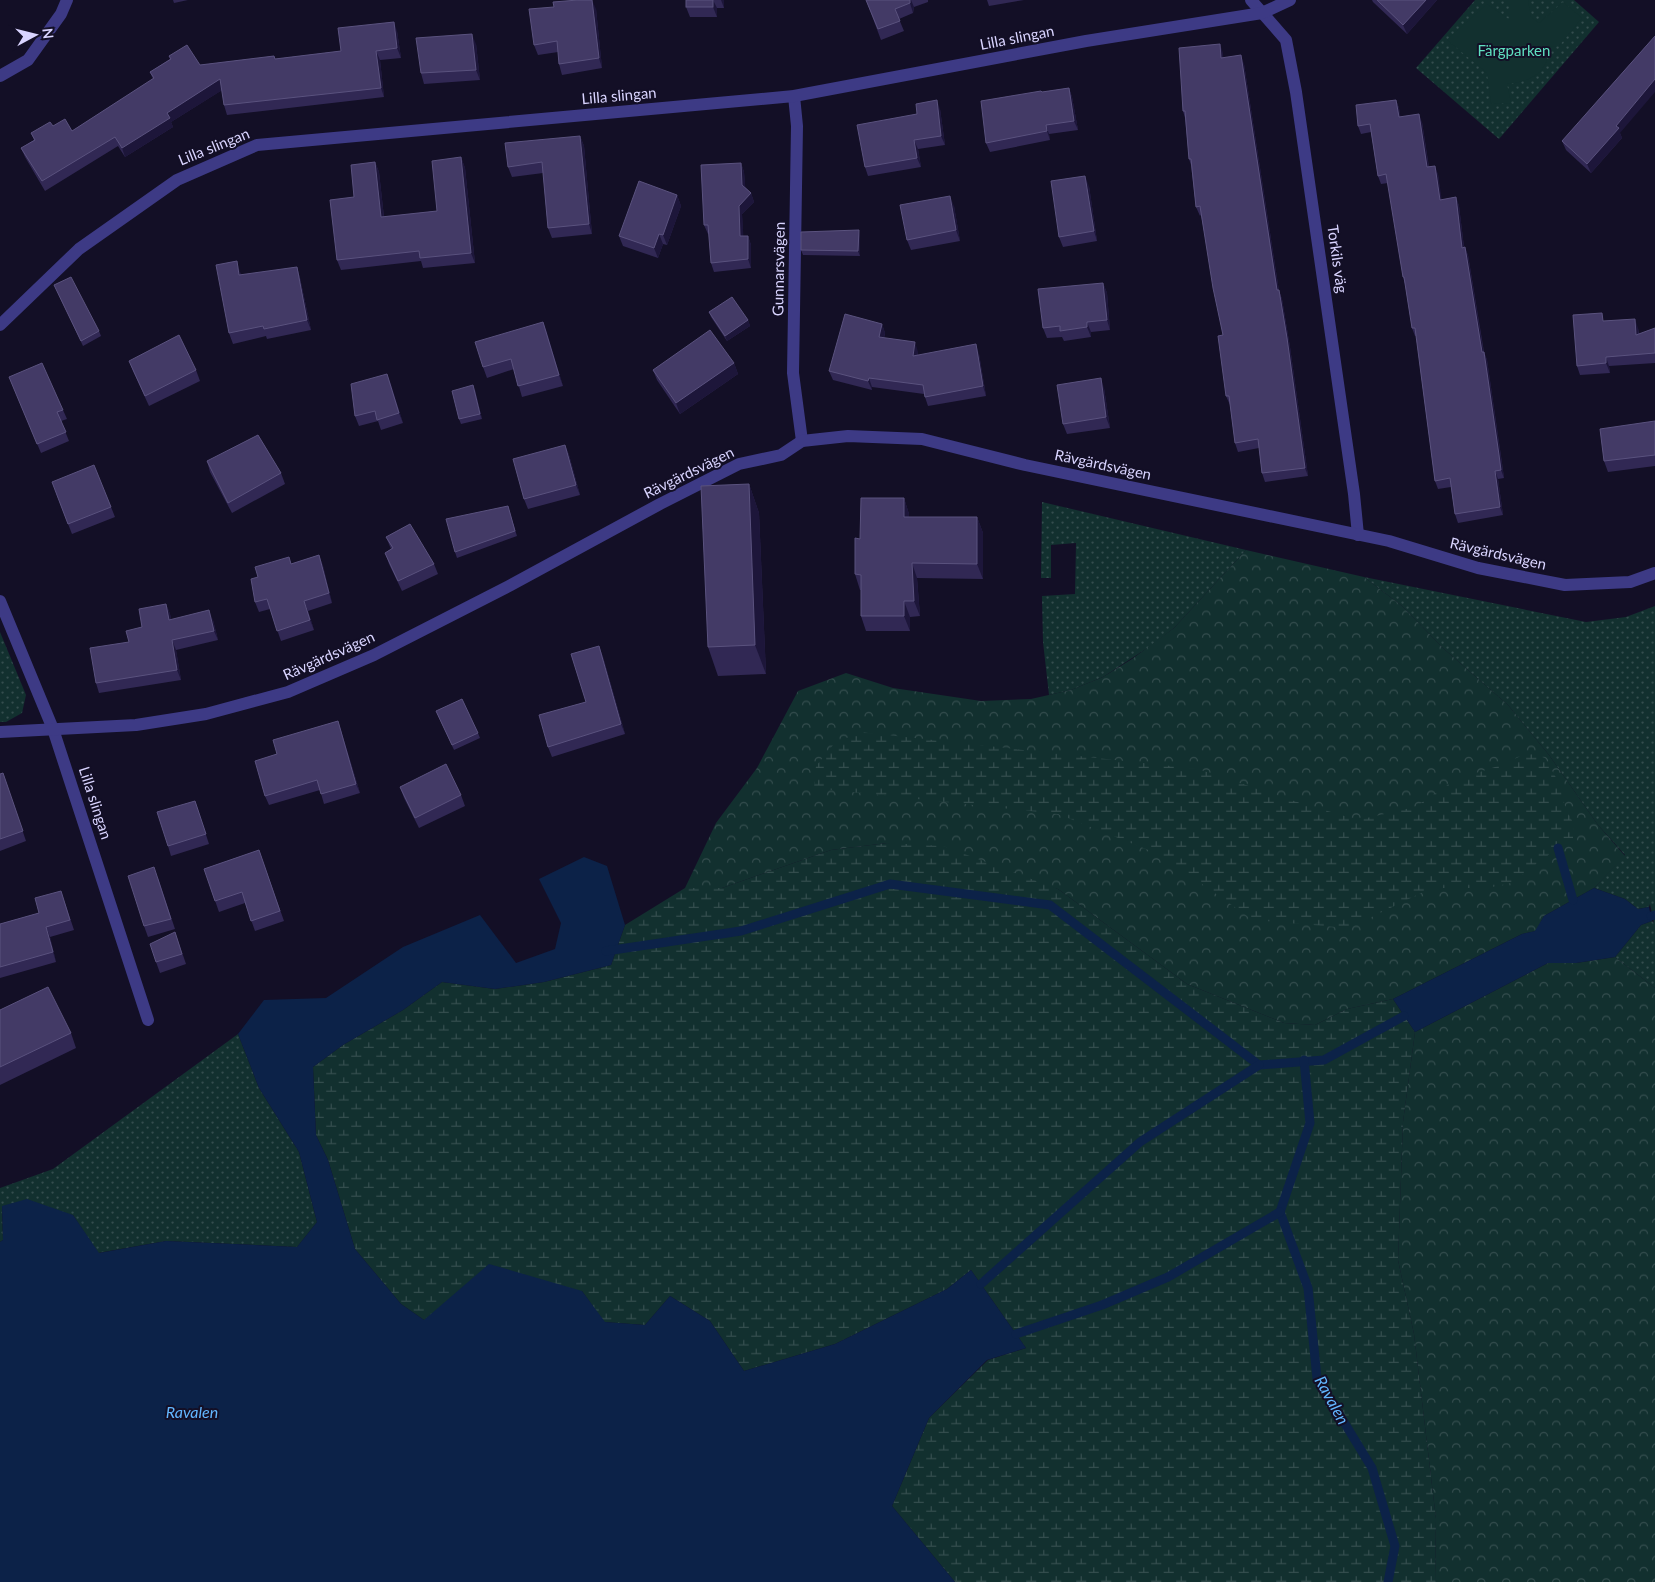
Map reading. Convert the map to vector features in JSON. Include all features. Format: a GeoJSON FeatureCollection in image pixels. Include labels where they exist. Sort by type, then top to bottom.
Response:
{"type":"FeatureCollection","features":[{"type":"Feature","properties":{"kind":"street"},"geometry":{"type":"LineString","coordinates":[[0,76],[28,60],[62,14],[67,0]]}},
{"type":"Feature","properties":{"kind":"street","name":"Torkils väg"},"geometry":{"type":"LineString","coordinates":[[1251,0],[1286,40],[1296,92],[1354,494],[1358,535]]}},
{"type":"Feature","properties":{"kind":"street","name":"Lilla slingan"},"geometry":{"type":"LineString","coordinates":[[0,325],[79,250],[177,180],[257,145],[794,96],[1086,41],[1262,13],[1290,0]]}},
{"type":"Feature","properties":{"kind":"street","name":"Gunnarsvägen"},"geometry":{"type":"LineString","coordinates":[[794,96],[798,126],[793,373],[802,441]]}},
{"type":"Feature","properties":{"kind":"street","name":"Rävgärdsvägen"},"geometry":{"type":"LineString","coordinates":[[0,732],[136,726],[206,714],[288,692],[374,654],[433,625],[739,464],[782,455],[802,441],[848,436],[922,439],[1044,469],[1389,542],[1478,568],[1565,585],[1630,582],[1655,573]]}},
{"type":"Feature","properties":{"kind":"street","name":"Lilla slingan"},"geometry":{"type":"LineString","coordinates":[[0,601],[53,729],[148,1020]]}},
{"type":"Feature","properties":{"kind":"green space"},"geometry":{"type":"Polygon","coordinates":[[[1475,0],[1574,0],[1599,22],[1499,139],[1416,68],[1475,0]]]}},
{"type":"Feature","properties":{"kind":"green space","name":"Färgparken"},"geometry":{"type":"Polygon","coordinates":[[[1510,0],[1528,0],[1531,17],[1539,23],[1563,2],[1582,18],[1559,46],[1547,47],[1545,65],[1537,75],[1519,82],[1507,84],[1511,103],[1491,104],[1487,73],[1447,40],[1487,4],[1510,20],[1510,0]]]}},
{"type":"Feature","properties":{"kind":"green space"},"geometry":{"type":"Polygon","coordinates":[[[1042,502],[1246,550],[1174,628],[1152,645],[1103,677],[1071,690],[1049,695],[1043,642],[1042,596],[1075,594],[1076,543],[1051,545],[1051,578],[1041,578],[1042,502]]]}},
{"type":"Feature","properties":{"kind":"green space"},"geometry":{"type":"Polygon","coordinates":[[[1246,550],[1364,577],[1402,606],[1444,649],[1508,705],[1549,755],[1598,825],[1625,856],[1594,888],[1544,916],[1536,931],[1522,934],[1393,999],[1347,1009],[1315,1025],[1284,1023],[1187,984],[1058,889],[887,843],[831,850],[722,888],[685,888],[716,823],[757,768],[798,691],[846,673],[893,688],[981,701],[1031,699],[1071,690],[1103,677],[1132,659],[1174,628],[1246,550]]]}},
{"type":"Feature","properties":{"kind":"green space"},"geometry":{"type":"Polygon","coordinates":[[[1364,577],[1586,622],[1626,617],[1655,606],[1655,988],[1615,957],[1641,925],[1652,921],[1654,923],[1650,904],[1649,907],[1638,909],[1625,899],[1594,888],[1625,855],[1598,825],[1549,755],[1508,705],[1444,649],[1402,606],[1364,577]]]}},
{"type":"Feature","properties":{"kind":"green space"},"geometry":{"type":"Polygon","coordinates":[[[0,632],[26,695],[22,713],[6,722],[0,722],[0,632]]]}},
{"type":"Feature","properties":{"kind":"green space"},"geometry":{"type":"Polygon","coordinates":[[[859,732],[1198,769],[1358,820],[1415,807],[1455,780],[1498,766],[1521,756],[1534,754],[1545,758],[1559,783],[1565,806],[1573,823],[1573,839],[1511,883],[1487,888],[1437,888],[1421,893],[1349,928],[1253,920],[1161,855],[1058,814],[814,788],[816,766],[834,744],[859,732]]]}},
{"type":"Feature","properties":{"kind":"green space"},"geometry":{"type":"Polygon","coordinates":[[[887,843],[943,846],[1058,889],[1187,984],[1284,1023],[1315,1025],[1347,1009],[1393,999],[1415,1032],[1403,1122],[1398,1260],[1414,1334],[1436,1519],[1435,1582],[955,1582],[892,1506],[929,1418],[988,1360],[1026,1348],[971,1270],[947,1289],[835,1344],[744,1371],[710,1321],[670,1296],[645,1325],[604,1322],[582,1291],[424,1320],[401,1304],[355,1249],[328,1160],[316,1135],[313,1067],[343,1045],[403,1010],[442,982],[495,989],[544,982],[611,965],[625,925],[685,888],[722,888],[831,850],[887,843]]]}},
{"type":"Feature","properties":{"kind":"green space"},"geometry":{"type":"Polygon","coordinates":[[[1615,957],[1655,988],[1655,1582],[1435,1582],[1436,1519],[1414,1334],[1398,1260],[1403,1122],[1415,1032],[1548,963],[1576,963],[1615,957]]]}},
{"type":"Feature","properties":{"kind":"green space"},"geometry":{"type":"Polygon","coordinates":[[[238,1034],[259,1088],[299,1152],[317,1222],[297,1247],[166,1241],[98,1253],[73,1215],[2,1206],[3,1240],[0,1242],[0,1188],[53,1169],[238,1034]]]}},
{"type":"Feature","properties":{"kind":"water","name":"Ravalen"},"geometry":{"type":"Polygon","coordinates":[[[584,857],[607,866],[625,925],[611,965],[544,982],[495,989],[442,982],[403,1010],[343,1045],[313,1067],[316,1135],[328,1160],[355,1249],[401,1304],[424,1320],[489,1264],[582,1291],[605,1322],[645,1325],[670,1296],[710,1321],[744,1371],[835,1344],[947,1289],[971,1270],[1026,1348],[987,1360],[929,1418],[892,1506],[955,1582],[0,1582],[0,1242],[3,1240],[2,1206],[27,1199],[73,1215],[99,1253],[166,1241],[297,1247],[317,1222],[299,1152],[259,1088],[238,1034],[264,1000],[326,998],[403,947],[480,915],[516,963],[555,949],[561,923],[539,879],[584,857]]]}},
{"type":"Feature","properties":{"kind":"water"},"geometry":{"type":"Polygon","coordinates":[[[1594,888],[1625,899],[1638,909],[1649,907],[1652,921],[1641,925],[1615,957],[1576,963],[1548,963],[1415,1032],[1393,999],[1522,934],[1535,931],[1544,916],[1594,888]]]}},
{"type":"Feature","properties":{"kind":"building"},"geometry":{"type":"Polygon","coordinates":[[[592,0],[599,58],[559,64],[557,41],[534,45],[529,9],[554,7],[553,2],[592,0]]]}},
{"type":"Feature","properties":{"kind":"building"},"geometry":{"type":"Polygon","coordinates":[[[686,0],[713,0],[713,7],[686,7],[686,0]]]}},
{"type":"Feature","properties":{"kind":"building"},"geometry":{"type":"Polygon","coordinates":[[[866,0],[910,0],[910,3],[895,9],[900,21],[878,29],[866,0]]]}},
{"type":"Feature","properties":{"kind":"building"},"geometry":{"type":"Polygon","coordinates":[[[1377,0],[1426,0],[1403,25],[1377,0]]]}},
{"type":"Feature","properties":{"kind":"building"},"geometry":{"type":"Polygon","coordinates":[[[394,22],[397,48],[376,51],[381,88],[224,105],[220,79],[167,113],[170,118],[122,148],[115,137],[42,181],[21,148],[35,140],[31,133],[50,122],[53,126],[65,119],[72,131],[154,78],[150,72],[171,59],[169,56],[187,45],[200,65],[274,56],[275,59],[341,51],[338,28],[394,22]]]}},
{"type":"Feature","properties":{"kind":"building"},"geometry":{"type":"Polygon","coordinates":[[[472,34],[476,70],[421,73],[416,38],[472,34]]]}},
{"type":"Feature","properties":{"kind":"building"},"geometry":{"type":"Polygon","coordinates":[[[1655,36],[1655,79],[1616,126],[1619,128],[1587,164],[1562,141],[1655,36]]]}},
{"type":"Feature","properties":{"kind":"building"},"geometry":{"type":"Polygon","coordinates":[[[1220,44],[1221,58],[1241,55],[1277,290],[1279,290],[1287,338],[1305,468],[1262,473],[1258,439],[1235,443],[1229,396],[1226,396],[1218,336],[1223,335],[1213,288],[1200,206],[1196,207],[1191,159],[1189,159],[1185,111],[1183,111],[1179,48],[1220,44]]]}},
{"type":"Feature","properties":{"kind":"building"},"geometry":{"type":"Polygon","coordinates":[[[1069,88],[1074,121],[1046,125],[1047,131],[986,143],[981,101],[1069,88]]]}},
{"type":"Feature","properties":{"kind":"building"},"geometry":{"type":"Polygon","coordinates":[[[937,100],[941,136],[914,140],[917,158],[865,167],[857,125],[917,114],[916,104],[937,100]]]}},
{"type":"Feature","properties":{"kind":"building"},"geometry":{"type":"Polygon","coordinates":[[[1396,100],[1399,117],[1419,114],[1427,167],[1435,166],[1440,200],[1456,197],[1462,248],[1465,247],[1482,352],[1484,352],[1499,455],[1501,470],[1495,471],[1500,507],[1455,514],[1450,478],[1435,481],[1415,328],[1412,328],[1386,174],[1378,176],[1370,124],[1358,126],[1356,105],[1396,100]]]}},
{"type":"Feature","properties":{"kind":"building"},"geometry":{"type":"Polygon","coordinates":[[[580,136],[589,224],[548,228],[542,162],[508,167],[505,143],[580,136]]]}},
{"type":"Feature","properties":{"kind":"building"},"geometry":{"type":"Polygon","coordinates":[[[461,157],[471,253],[420,258],[419,251],[337,260],[330,200],[354,197],[351,165],[375,162],[381,217],[437,211],[432,161],[461,157]]]}},
{"type":"Feature","properties":{"kind":"building"},"geometry":{"type":"Polygon","coordinates":[[[741,163],[742,185],[751,193],[739,206],[740,236],[748,236],[748,259],[711,263],[708,225],[704,225],[701,165],[741,163]]]}},
{"type":"Feature","properties":{"kind":"building"},"geometry":{"type":"Polygon","coordinates":[[[1085,176],[1094,231],[1059,237],[1051,181],[1085,176]]]}},
{"type":"Feature","properties":{"kind":"building"},"geometry":{"type":"Polygon","coordinates":[[[639,181],[677,195],[663,235],[659,234],[654,248],[619,236],[639,181]]]}},
{"type":"Feature","properties":{"kind":"building"},"geometry":{"type":"Polygon","coordinates":[[[950,196],[956,230],[907,240],[900,205],[950,196]]]}},
{"type":"Feature","properties":{"kind":"building"},"geometry":{"type":"Polygon","coordinates":[[[859,230],[858,251],[801,250],[801,232],[859,230]]]}},
{"type":"Feature","properties":{"kind":"building"},"geometry":{"type":"Polygon","coordinates":[[[237,261],[239,275],[297,267],[307,320],[264,329],[263,326],[229,333],[216,265],[237,261]]]}},
{"type":"Feature","properties":{"kind":"building"},"geometry":{"type":"Polygon","coordinates":[[[71,277],[99,331],[81,341],[54,285],[71,277]]]}},
{"type":"Feature","properties":{"kind":"building"},"geometry":{"type":"Polygon","coordinates":[[[1103,283],[1107,320],[1087,322],[1087,327],[1060,331],[1060,326],[1043,328],[1038,289],[1103,283]]]}},
{"type":"Feature","properties":{"kind":"building"},"geometry":{"type":"Polygon","coordinates":[[[732,297],[748,320],[725,336],[709,312],[732,297]]]}},
{"type":"Feature","properties":{"kind":"building"},"geometry":{"type":"Polygon","coordinates":[[[1602,313],[1603,321],[1635,319],[1636,335],[1655,328],[1655,353],[1606,357],[1606,363],[1577,366],[1573,315],[1602,313]]]}},
{"type":"Feature","properties":{"kind":"building"},"geometry":{"type":"Polygon","coordinates":[[[845,314],[882,324],[879,337],[915,342],[913,356],[976,344],[983,386],[925,397],[923,385],[869,378],[868,381],[829,371],[845,314]]]}},
{"type":"Feature","properties":{"kind":"building"},"geometry":{"type":"Polygon","coordinates":[[[543,322],[559,375],[518,386],[511,359],[483,367],[475,342],[543,322]]]}},
{"type":"Feature","properties":{"kind":"building"},"geometry":{"type":"Polygon","coordinates":[[[710,330],[734,363],[676,403],[653,370],[710,330]]]}},
{"type":"Feature","properties":{"kind":"building"},"geometry":{"type":"Polygon","coordinates":[[[179,335],[196,370],[145,396],[129,361],[179,335]]]}},
{"type":"Feature","properties":{"kind":"building"},"geometry":{"type":"Polygon","coordinates":[[[42,363],[63,410],[57,412],[66,432],[37,444],[9,377],[42,363]]]}},
{"type":"Feature","properties":{"kind":"building"},"geometry":{"type":"Polygon","coordinates":[[[387,374],[399,413],[377,420],[375,411],[355,416],[351,384],[387,374]]]}},
{"type":"Feature","properties":{"kind":"building"},"geometry":{"type":"Polygon","coordinates":[[[1101,378],[1106,417],[1063,424],[1057,385],[1101,378]]]}},
{"type":"Feature","properties":{"kind":"building"},"geometry":{"type":"Polygon","coordinates":[[[473,385],[480,414],[459,419],[452,391],[473,385]]]}},
{"type":"Feature","properties":{"kind":"building"},"geometry":{"type":"Polygon","coordinates":[[[1655,421],[1655,455],[1604,461],[1600,429],[1655,421]]]}},
{"type":"Feature","properties":{"kind":"building"},"geometry":{"type":"Polygon","coordinates":[[[258,435],[281,473],[228,503],[207,461],[258,435]]]}},
{"type":"Feature","properties":{"kind":"building"},"geometry":{"type":"Polygon","coordinates":[[[565,445],[576,485],[524,499],[513,459],[565,445]]]}},
{"type":"Feature","properties":{"kind":"building"},"geometry":{"type":"Polygon","coordinates":[[[94,465],[111,507],[68,524],[52,482],[94,465]]]}},
{"type":"Feature","properties":{"kind":"building"},"geometry":{"type":"Polygon","coordinates":[[[749,484],[755,645],[708,647],[701,486],[749,484]]]}},
{"type":"Feature","properties":{"kind":"building"},"geometry":{"type":"Polygon","coordinates":[[[861,498],[904,498],[904,517],[977,517],[977,564],[912,563],[914,601],[904,601],[904,616],[861,616],[861,575],[855,574],[855,538],[860,539],[861,498]]]}},
{"type":"Feature","properties":{"kind":"building"},"geometry":{"type":"Polygon","coordinates":[[[508,506],[515,531],[455,552],[446,519],[508,506]]]}},
{"type":"Feature","properties":{"kind":"building"},"geometry":{"type":"Polygon","coordinates":[[[410,524],[434,564],[398,581],[385,553],[393,548],[386,537],[410,524]]]}},
{"type":"Feature","properties":{"kind":"building"},"geometry":{"type":"Polygon","coordinates":[[[319,555],[329,593],[304,601],[310,620],[277,631],[267,599],[255,602],[251,579],[258,577],[255,567],[289,557],[291,564],[319,555]]]}},
{"type":"Feature","properties":{"kind":"building"},"geometry":{"type":"Polygon","coordinates":[[[166,604],[169,620],[209,610],[214,631],[172,640],[177,670],[96,683],[90,648],[129,642],[126,631],[142,627],[139,609],[166,604]]]}},
{"type":"Feature","properties":{"kind":"building"},"geometry":{"type":"Polygon","coordinates":[[[599,646],[621,724],[548,747],[539,715],[586,702],[571,654],[599,646]]]}},
{"type":"Feature","properties":{"kind":"building"},"geometry":{"type":"Polygon","coordinates":[[[462,699],[478,733],[452,745],[436,711],[462,699]]]}},
{"type":"Feature","properties":{"kind":"building"},"geometry":{"type":"Polygon","coordinates":[[[338,721],[356,784],[321,794],[317,780],[265,796],[255,761],[277,754],[273,740],[338,721]]]}},
{"type":"Feature","properties":{"kind":"building"},"geometry":{"type":"Polygon","coordinates":[[[446,764],[461,795],[415,818],[400,787],[446,764]]]}},
{"type":"Feature","properties":{"kind":"building"},"geometry":{"type":"Polygon","coordinates":[[[3,773],[23,831],[0,839],[0,774],[3,773]]]}},
{"type":"Feature","properties":{"kind":"building"},"geometry":{"type":"Polygon","coordinates":[[[195,801],[206,834],[168,846],[157,812],[195,801]]]}},
{"type":"Feature","properties":{"kind":"building"},"geometry":{"type":"Polygon","coordinates":[[[259,850],[280,911],[251,921],[242,892],[215,901],[204,869],[259,850]]]}},
{"type":"Feature","properties":{"kind":"building"},"geometry":{"type":"Polygon","coordinates":[[[154,867],[171,919],[144,926],[128,876],[154,867]]]}},
{"type":"Feature","properties":{"kind":"building"},"geometry":{"type":"Polygon","coordinates":[[[61,891],[70,920],[46,927],[53,952],[0,967],[0,924],[39,913],[35,898],[61,891]]]}},
{"type":"Feature","properties":{"kind":"building"},"geometry":{"type":"Polygon","coordinates":[[[175,932],[182,954],[156,962],[150,944],[175,932]]]}},
{"type":"Feature","properties":{"kind":"building"},"geometry":{"type":"Polygon","coordinates":[[[48,987],[71,1033],[0,1067],[0,1010],[48,987]]]}},
{"type":"Feature","properties":{"kind":"waterway"},"geometry":{"type":"LineString","coordinates":[[1558,848],[1573,900]]}},
{"type":"Feature","properties":{"kind":"waterway"},"geometry":{"type":"LineString","coordinates":[[606,951],[741,931],[890,884],[1050,905],[1259,1065],[1324,1060],[1404,1016]]}},
{"type":"Feature","properties":{"kind":"waterway"},"geometry":{"type":"LineString","coordinates":[[1651,916],[1655,915]]}},
{"type":"Feature","properties":{"kind":"waterway","name":"Ravalen"},"geometry":{"type":"LineString","coordinates":[[1304,1060],[1310,1123],[1280,1212],[1308,1288],[1317,1378],[1372,1468],[1395,1546],[1388,1582]]}},
{"type":"Feature","properties":{"kind":"waterway","name":"Ravalen"},"geometry":{"type":"LineString","coordinates":[[981,1284],[1140,1142],[1259,1065]]}},
{"type":"Feature","properties":{"kind":"waterway","name":"Ravalen"},"geometry":{"type":"LineString","coordinates":[[1016,1334],[1102,1305],[1168,1277],[1280,1212]]}}]}
